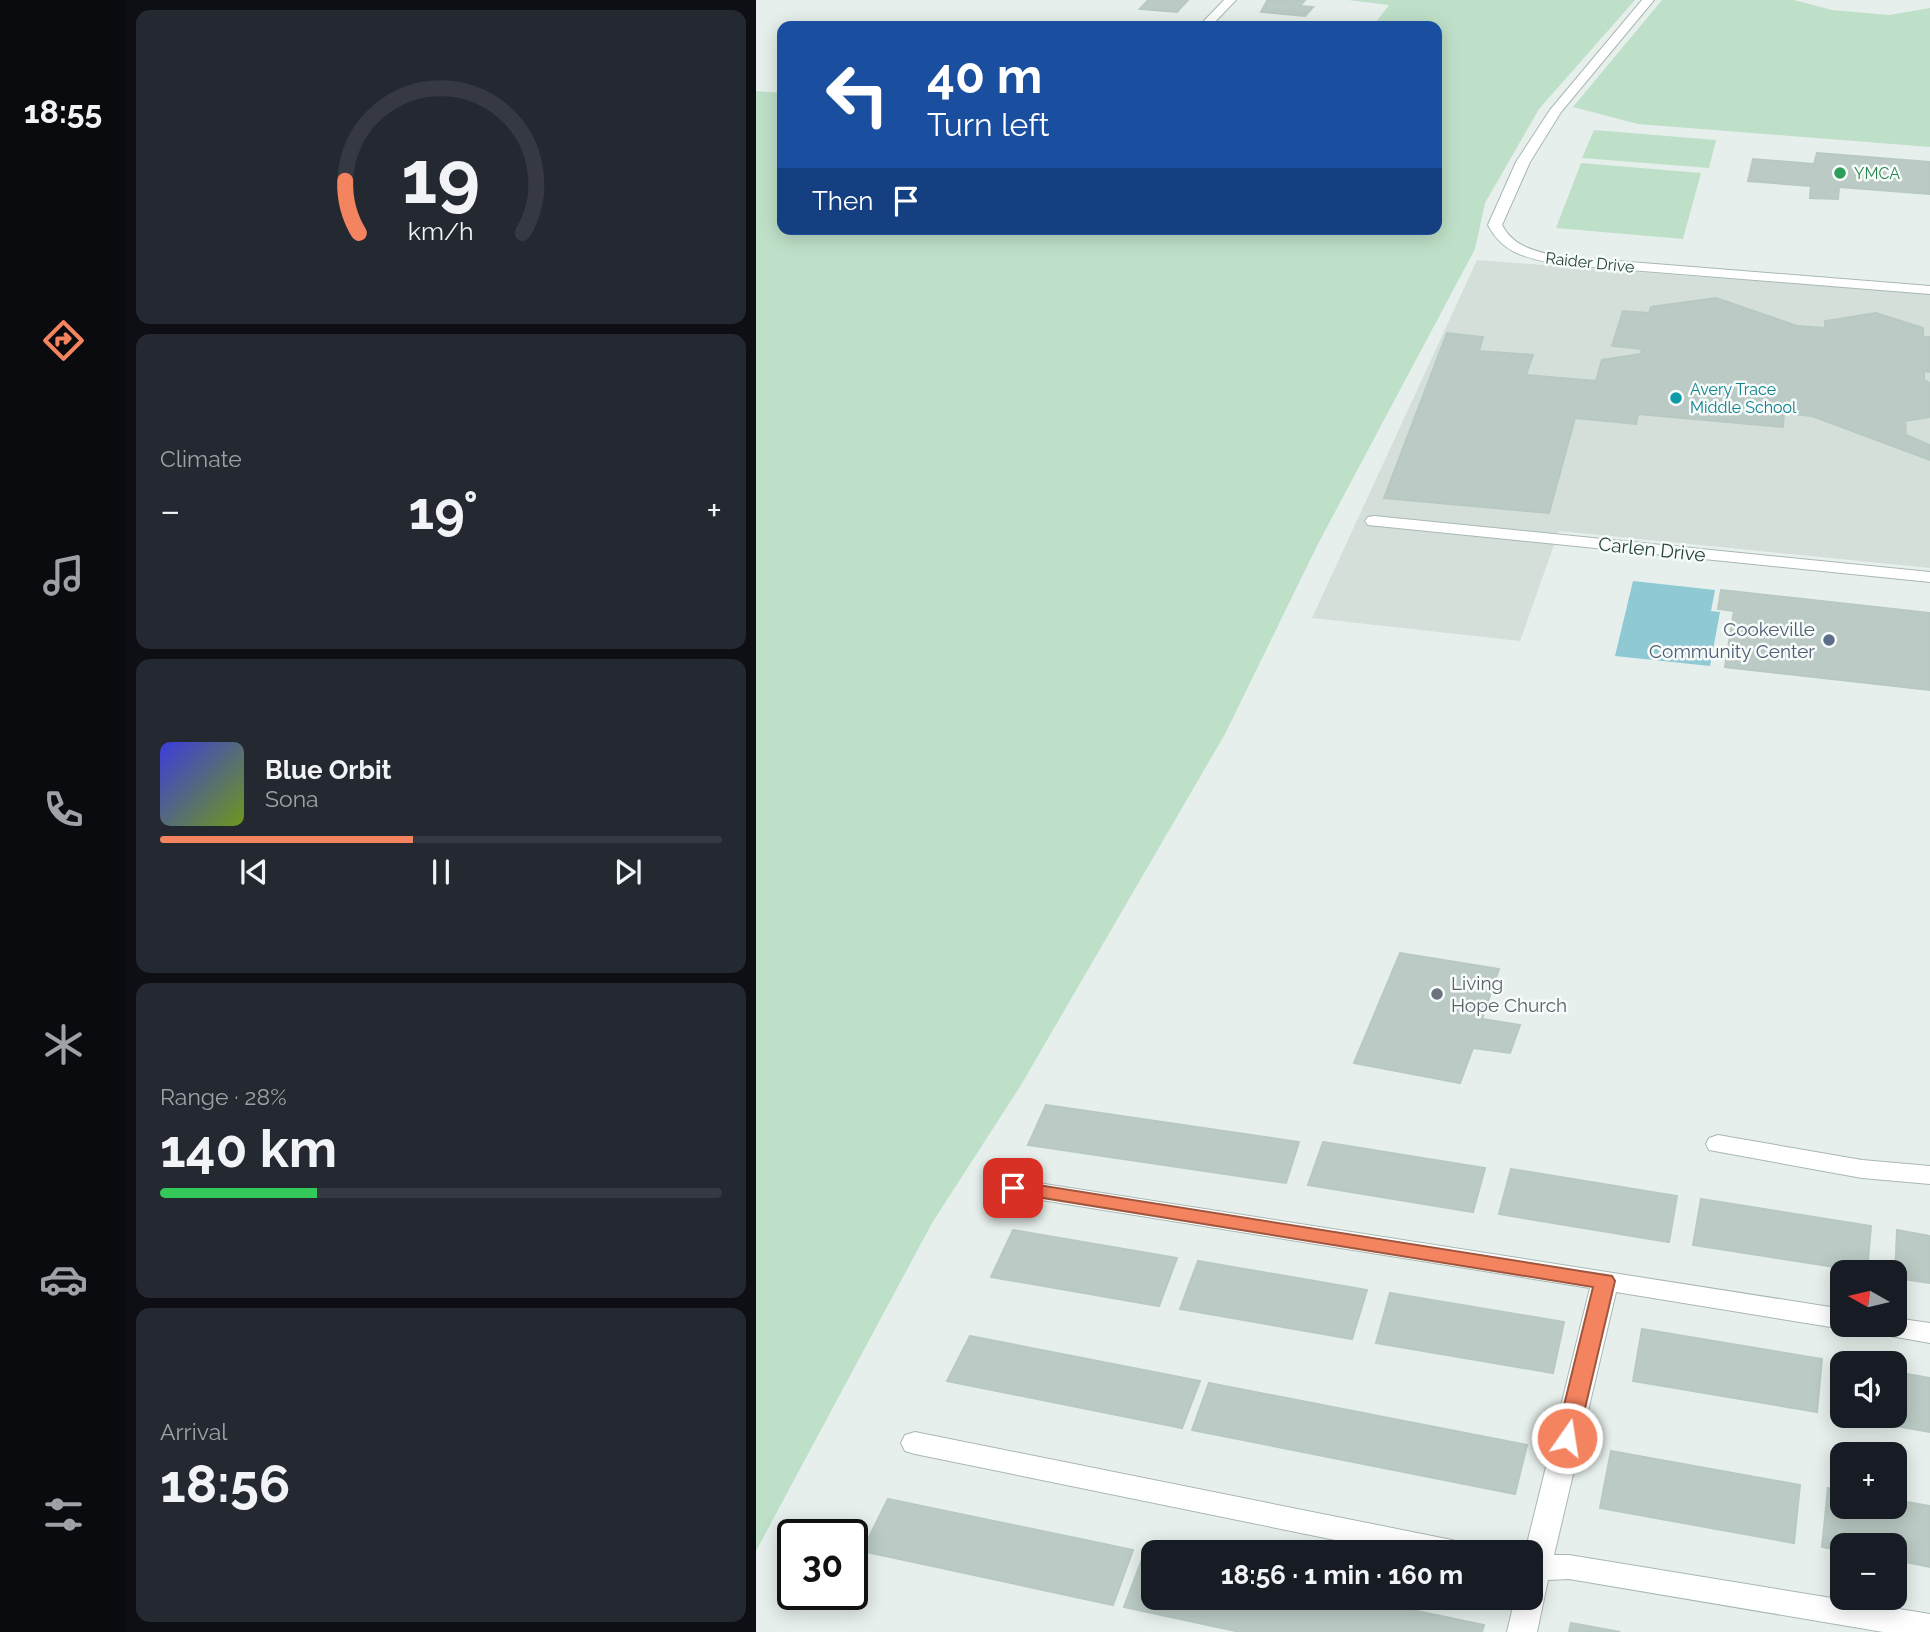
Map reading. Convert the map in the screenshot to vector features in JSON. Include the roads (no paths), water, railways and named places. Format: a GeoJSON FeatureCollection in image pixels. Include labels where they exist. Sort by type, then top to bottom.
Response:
{"type":"FeatureCollection","features":[{"type":"Feature","properties":{"kind":"street"},"geometry":{"type":"LineString","coordinates":[[1210,21],[1230,0]]}},
{"type":"Feature","properties":{"kind":"street","name":"Raider Drive"},"geometry":{"type":"LineString","coordinates":[[1648,0],[1556,110],[1523,162],[1495,225],[1502,241],[1522,252],[1555,260],[1930,290]]}},
{"type":"Feature","properties":{"kind":"street","name":"Carlen Drive"},"geometry":{"type":"LineString","coordinates":[[1374,521],[1930,577]]}},
{"type":"Feature","properties":{"kind":"street"},"geometry":{"type":"LineString","coordinates":[[1718,1144],[1862,1169],[1930,1175]]}},
{"type":"Feature","properties":{"kind":"street"},"geometry":{"type":"LineString","coordinates":[[1013,1188],[1830,1317]]}},
{"type":"Feature","properties":{"kind":"street"},"geometry":{"type":"LineString","coordinates":[[1542,1540],[1605,1281]]}},
{"type":"Feature","properties":{"kind":"street"},"geometry":{"type":"LineString","coordinates":[[1908,1330],[1930,1333]]}},
{"type":"Feature","properties":{"kind":"street"},"geometry":{"type":"LineString","coordinates":[[915,1443],[1393,1540]]}},
{"type":"Feature","properties":{"kind":"street"},"geometry":{"type":"LineString","coordinates":[[1543,1577],[1569,1567],[1930,1627]]}},
{"type":"Feature","properties":{"kind":"street"},"geometry":{"type":"LineString","coordinates":[[1522,1632],[1526,1610]]}},
{"type":"Feature","properties":{"kind":"water"},"geometry":{"type":"Polygon","coordinates":[[[1633,581],[1715,590],[1711,611],[1720,612],[1710,666],[1615,656],[1633,581]]]}},
{"type":"Feature","properties":{"kind":"place","name":"YMCA"},"geometry":{"type":"Point","coordinates":[1840,173]}},
{"type":"Feature","properties":{"kind":"place","name":"Avery Trace Middle School"},"geometry":{"type":"Point","coordinates":[1676,398]}},
{"type":"Feature","properties":{"kind":"place","name":"Cookeville Community Center"},"geometry":{"type":"Point","coordinates":[1829,640]}},
{"type":"Feature","properties":{"kind":"place","name":"Living Hope Church"},"geometry":{"type":"Point","coordinates":[1437,994]}}]}
